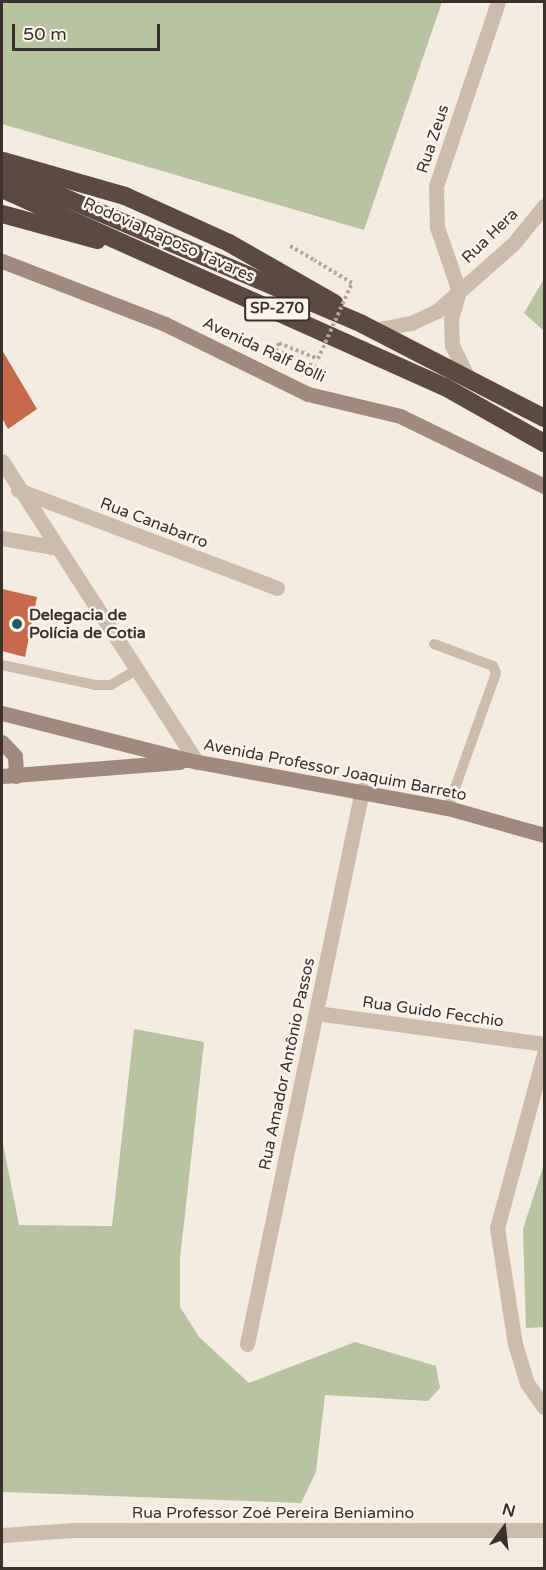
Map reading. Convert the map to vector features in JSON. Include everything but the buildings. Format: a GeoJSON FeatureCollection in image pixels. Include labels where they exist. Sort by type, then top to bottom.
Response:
{"type":"FeatureCollection","features":[{"type":"Feature","properties":{"kind":"highway"},"geometry":{"type":"LineString","coordinates":[[2,160],[124,196],[229,243],[306,284],[368,327]]}},
{"type":"Feature","properties":{"kind":"highway","name":"Rodovia Raposo Tavares"},"geometry":{"type":"LineString","coordinates":[[2,171],[368,327],[467,376],[544,418]]}},
{"type":"Feature","properties":{"kind":"highway","name":"Rodovia Raposo Tavares"},"geometry":{"type":"LineString","coordinates":[[2,189],[165,258],[445,387],[544,443]]}},
{"type":"Feature","properties":{"kind":"highway"},"geometry":{"type":"LineString","coordinates":[[2,214],[165,258]]}},
{"type":"Feature","properties":{"kind":"main road","name":"Avenida Ralf Bolli"},"geometry":{"type":"LineString","coordinates":[[2,261],[165,324],[308,394],[400,416],[544,486]]}},
{"type":"Feature","properties":{"kind":"main road","name":"Avenida Professor Joaquim Barreto"},"geometry":{"type":"LineString","coordinates":[[2,713],[192,761],[362,790],[448,808],[544,835]]}},
{"type":"Feature","properties":{"kind":"main road"},"geometry":{"type":"LineString","coordinates":[[2,742],[15,756],[9,776]]}},
{"type":"Feature","properties":{"kind":"main road","name":"Avenida Professor Joaquim Barreto"},"geometry":{"type":"LineString","coordinates":[[9,776],[192,761]]}},
{"type":"Feature","properties":{"kind":"street","name":"Rua Zeus"},"geometry":{"type":"LineString","coordinates":[[459,291],[437,227],[436,186],[498,2]]}},
{"type":"Feature","properties":{"kind":"street","name":"Rua Hera"},"geometry":{"type":"LineString","coordinates":[[368,327],[411,323],[437,311],[513,244],[544,206]]}},
{"type":"Feature","properties":{"kind":"street"},"geometry":{"type":"LineString","coordinates":[[459,291],[450,319],[452,345],[467,376]]}},
{"type":"Feature","properties":{"kind":"street"},"geometry":{"type":"LineString","coordinates":[[2,460],[53,547],[136,670],[192,761]]}},
{"type":"Feature","properties":{"kind":"street","name":"Rua Canabarro"},"geometry":{"type":"LineString","coordinates":[[18,490],[278,588]]}},
{"type":"Feature","properties":{"kind":"street"},"geometry":{"type":"LineString","coordinates":[[2,538],[53,547]]}},
{"type":"Feature","properties":{"kind":"street"},"geometry":{"type":"LineString","coordinates":[[2,784],[9,776]]}},
{"type":"Feature","properties":{"kind":"street","name":"Rua Amador Antônio Passos"},"geometry":{"type":"LineString","coordinates":[[247,1344],[362,790]]}},
{"type":"Feature","properties":{"kind":"street","name":"Rua Guido Fecchio"},"geometry":{"type":"LineString","coordinates":[[316,1013],[544,1044]]}},
{"type":"Feature","properties":{"kind":"street"},"geometry":{"type":"LineString","coordinates":[[544,1054],[497,1228],[515,1344],[527,1383],[544,1407]]}},
{"type":"Feature","properties":{"kind":"street","name":"Rua Professor Zoé Pereira Beniamino"},"geometry":{"type":"LineString","coordinates":[[2,1534],[73,1530],[544,1530]]}},
{"type":"Feature","properties":{"kind":"lane"},"geometry":{"type":"LineString","coordinates":[[434,644],[493,666],[496,673],[448,808]]}},
{"type":"Feature","properties":{"kind":"lane"},"geometry":{"type":"LineString","coordinates":[[2,665],[95,685],[111,685],[136,670]]}},
{"type":"Feature","properties":{"kind":"path"},"geometry":{"type":"LineString","coordinates":[[290,246],[352,283],[318,359],[279,343],[276,350],[318,368],[311,375],[302,372]]}},
{"type":"Feature","properties":{"kind":"green space"},"geometry":{"type":"Polygon","coordinates":[[[2,2],[442,2],[364,230],[2,124],[2,2]]]}},
{"type":"Feature","properties":{"kind":"green space"},"geometry":{"type":"Polygon","coordinates":[[[544,279],[544,331],[524,313],[544,279]]]}},
{"type":"Feature","properties":{"kind":"green space"},"geometry":{"type":"Polygon","coordinates":[[[134,1029],[204,1042],[180,1259],[180,1307],[199,1337],[249,1383],[355,1342],[436,1366],[440,1388],[428,1401],[325,1395],[316,1472],[301,1503],[2,1492],[2,1139],[19,1225],[112,1226],[134,1029]]]}},
{"type":"Feature","properties":{"kind":"green space"},"geometry":{"type":"Polygon","coordinates":[[[544,1164],[544,1327],[526,1328],[523,1229],[544,1164]]]}},
{"type":"Feature","properties":{"kind":"place","name":"Delegacia de Polícia de Cotia"},"geometry":{"type":"Point","coordinates":[17,624]}}]}
